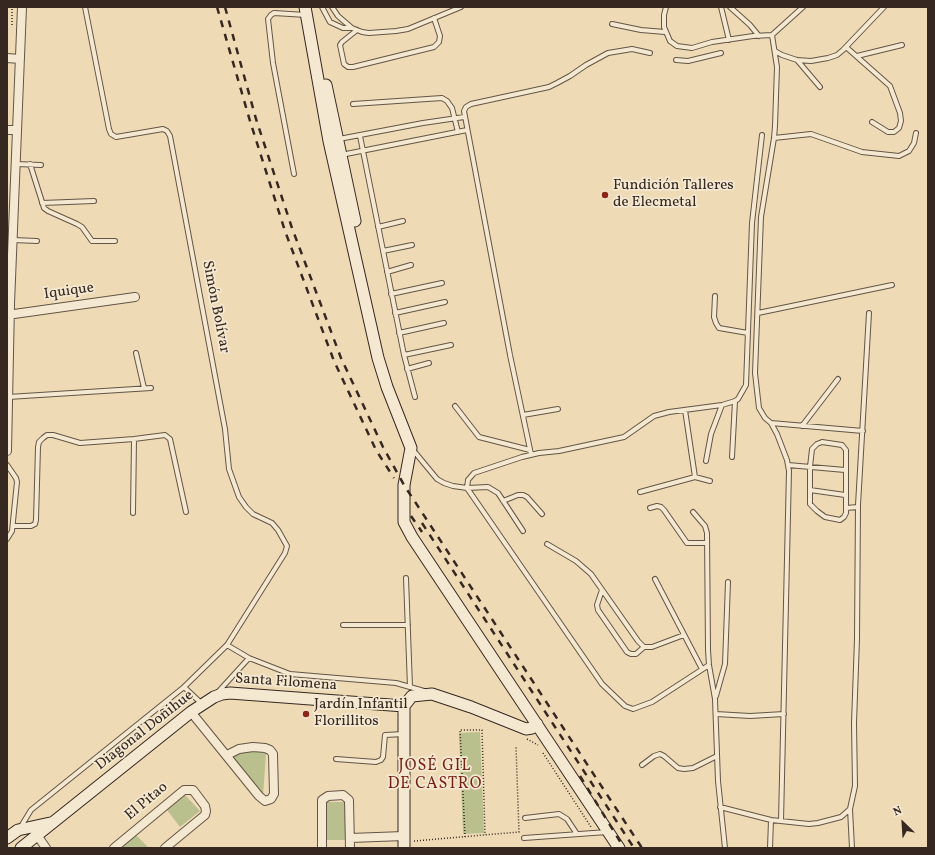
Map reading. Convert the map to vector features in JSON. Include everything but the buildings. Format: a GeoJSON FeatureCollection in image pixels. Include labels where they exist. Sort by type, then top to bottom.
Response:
{"type":"FeatureCollection","features":[{"type":"Feature","properties":{"kind":"main road"},"geometry":{"type":"LineString","coordinates":[[308,10],[363,288],[382,372],[411,448],[404,485],[404,522],[412,537],[619,848]]}},
{"type":"Feature","properties":{"kind":"main road","name":"Santa Filomena"},"geometry":{"type":"LineString","coordinates":[[214,697],[230,693],[404,706]]}},
{"type":"Feature","properties":{"kind":"main road"},"geometry":{"type":"LineString","coordinates":[[404,842],[404,706],[412,696],[432,694],[478,709],[526,729],[532,728],[537,724]]}},
{"type":"Feature","properties":{"kind":"main road","name":"Diagonal Doñihue"},"geometry":{"type":"LineString","coordinates":[[26,847],[37,836],[191,712],[214,697]]}},
{"type":"Feature","properties":{"kind":"main road","name":"Diagonal Doñihue"},"geometry":{"type":"LineString","coordinates":[[7,838],[18,830],[55,822]]}},
{"type":"Feature","properties":{"kind":"street"},"geometry":{"type":"LineString","coordinates":[[7,451],[8,315],[13,240],[10,221],[16,164],[22,7]]}},
{"type":"Feature","properties":{"kind":"street"},"geometry":{"type":"LineString","coordinates":[[7,58],[20,59]]}},
{"type":"Feature","properties":{"kind":"street"},"geometry":{"type":"LineString","coordinates":[[7,130],[17,130]]}},
{"type":"Feature","properties":{"kind":"street","name":"Iquique"},"geometry":{"type":"LineString","coordinates":[[8,315],[135,298]]}},
{"type":"Feature","properties":{"kind":"street"},"geometry":{"type":"LineString","coordinates":[[191,712],[259,796],[265,800],[271,799],[274,794],[273,754],[270,750],[266,748],[253,747],[239,749],[227,755]]}},
{"type":"Feature","properties":{"kind":"street","name":"El Pitao"},"geometry":{"type":"LineString","coordinates":[[114,848],[184,790],[193,790],[205,806],[205,815],[165,848]]}},
{"type":"Feature","properties":{"kind":"street"},"geometry":{"type":"LineString","coordinates":[[322,848],[322,800],[328,796],[343,796],[349,800],[350,848]]}},
{"type":"Feature","properties":{"kind":"street"},"geometry":{"type":"LineString","coordinates":[[37,836],[46,848]]}},
{"type":"Feature","properties":{"kind":"street"},"geometry":{"type":"LineString","coordinates":[[350,838],[404,842]]}},
{"type":"Feature","properties":{"kind":"lane","name":"Simón Bolívar"},"geometry":{"type":"LineString","coordinates":[[85,7],[111,134],[116,137],[163,129],[167,131],[170,136],[225,429],[229,469],[239,497],[253,514],[272,523],[278,530],[286,546],[285,554],[227,645]]}},
{"type":"Feature","properties":{"kind":"lane"},"geometry":{"type":"LineString","coordinates":[[322,7],[330,22],[343,28],[352,28]]}},
{"type":"Feature","properties":{"kind":"lane"},"geometry":{"type":"LineString","coordinates":[[332,7],[338,16],[352,28],[369,32],[408,29],[461,7]]}},
{"type":"Feature","properties":{"kind":"lane"},"geometry":{"type":"LineString","coordinates":[[666,7],[664,21],[665,32],[670,41],[677,46],[692,48],[712,42],[759,36],[772,36],[803,7]]}},
{"type":"Feature","properties":{"kind":"lane"},"geometry":{"type":"LineString","coordinates":[[721,7],[729,40]]}},
{"type":"Feature","properties":{"kind":"lane"},"geometry":{"type":"LineString","coordinates":[[730,7],[750,25],[759,36]]}},
{"type":"Feature","properties":{"kind":"lane"},"geometry":{"type":"LineString","coordinates":[[776,51],[782,56],[797,60],[811,61],[837,55],[884,7]]}},
{"type":"Feature","properties":{"kind":"lane"},"geometry":{"type":"LineString","coordinates":[[294,174],[273,63],[268,19],[274,13],[308,10]]}},
{"type":"Feature","properties":{"kind":"lane"},"geometry":{"type":"LineString","coordinates":[[357,30],[340,45],[344,64],[348,67],[434,47],[439,42],[440,36],[434,18]]}},
{"type":"Feature","properties":{"kind":"lane"},"geometry":{"type":"LineString","coordinates":[[612,24],[642,30],[665,32]]}},
{"type":"Feature","properties":{"kind":"lane"},"geometry":{"type":"LineString","coordinates":[[772,36],[776,51],[777,67],[774,138],[760,217],[758,313],[754,373],[759,408],[777,434],[788,465],[781,821]]}},
{"type":"Feature","properties":{"kind":"lane"},"geometry":{"type":"LineString","coordinates":[[857,56],[902,44]]}},
{"type":"Feature","properties":{"kind":"lane"},"geometry":{"type":"LineString","coordinates":[[846,47],[890,86],[902,121],[899,128],[894,132],[888,132],[872,122]]}},
{"type":"Feature","properties":{"kind":"lane"},"geometry":{"type":"LineString","coordinates":[[531,452],[510,355],[464,111],[466,107],[471,104],[548,86],[570,76],[608,53],[632,49],[650,53]]}},
{"type":"Feature","properties":{"kind":"lane"},"geometry":{"type":"LineString","coordinates":[[676,60],[688,61],[721,53]]}},
{"type":"Feature","properties":{"kind":"lane"},"geometry":{"type":"LineString","coordinates":[[797,60],[820,87]]}},
{"type":"Feature","properties":{"kind":"lane"},"geometry":{"type":"LineString","coordinates":[[353,104],[442,98],[447,101],[452,108],[456,118],[458,132]]}},
{"type":"Feature","properties":{"kind":"lane"},"geometry":{"type":"LineString","coordinates":[[333,141],[424,123],[464,117]]}},
{"type":"Feature","properties":{"kind":"lane"},"geometry":{"type":"LineString","coordinates":[[337,156],[468,130]]}},
{"type":"Feature","properties":{"kind":"lane"},"geometry":{"type":"LineString","coordinates":[[774,138],[811,134],[862,152],[899,156],[909,151],[914,143],[916,133]]}},
{"type":"Feature","properties":{"kind":"lane"},"geometry":{"type":"LineString","coordinates":[[455,406],[479,437],[531,452],[559,451],[624,437],[654,416],[722,405],[735,401],[742,393],[746,385],[752,223],[762,135]]}},
{"type":"Feature","properties":{"kind":"lane"},"geometry":{"type":"LineString","coordinates":[[360,136],[399,333],[415,397]]}},
{"type":"Feature","properties":{"kind":"lane"},"geometry":{"type":"LineString","coordinates":[[16,164],[41,165]]}},
{"type":"Feature","properties":{"kind":"lane"},"geometry":{"type":"LineString","coordinates":[[30,164],[44,208],[78,224],[92,241],[115,241]]}},
{"type":"Feature","properties":{"kind":"lane"},"geometry":{"type":"LineString","coordinates":[[42,203],[94,201]]}},
{"type":"Feature","properties":{"kind":"lane"},"geometry":{"type":"LineString","coordinates":[[378,227],[403,221]]}},
{"type":"Feature","properties":{"kind":"lane"},"geometry":{"type":"LineString","coordinates":[[13,240],[38,241]]}},
{"type":"Feature","properties":{"kind":"lane"},"geometry":{"type":"LineString","coordinates":[[382,251],[412,244]]}},
{"type":"Feature","properties":{"kind":"lane"},"geometry":{"type":"LineString","coordinates":[[387,272],[411,265]]}},
{"type":"Feature","properties":{"kind":"lane"},"geometry":{"type":"LineString","coordinates":[[391,294],[442,283]]}},
{"type":"Feature","properties":{"kind":"lane"},"geometry":{"type":"LineString","coordinates":[[758,313],[892,285]]}},
{"type":"Feature","properties":{"kind":"lane"},"geometry":{"type":"LineString","coordinates":[[715,296],[714,317],[719,328],[748,333]]}},
{"type":"Feature","properties":{"kind":"lane"},"geometry":{"type":"LineString","coordinates":[[395,313],[445,302]]}},
{"type":"Feature","properties":{"kind":"lane"},"geometry":{"type":"LineString","coordinates":[[852,848],[850,809],[855,786],[854,723],[857,639],[858,508],[869,313]]}},
{"type":"Feature","properties":{"kind":"lane"},"geometry":{"type":"LineString","coordinates":[[399,333],[444,323]]}},
{"type":"Feature","properties":{"kind":"lane"},"geometry":{"type":"LineString","coordinates":[[404,354],[451,345]]}},
{"type":"Feature","properties":{"kind":"lane"},"geometry":{"type":"LineString","coordinates":[[136,353],[144,388]]}},
{"type":"Feature","properties":{"kind":"lane"},"geometry":{"type":"LineString","coordinates":[[407,369],[429,363]]}},
{"type":"Feature","properties":{"kind":"lane"},"geometry":{"type":"LineString","coordinates":[[802,426],[838,379]]}},
{"type":"Feature","properties":{"kind":"lane"},"geometry":{"type":"LineString","coordinates":[[8,397],[150,388]]}},
{"type":"Feature","properties":{"kind":"lane"},"geometry":{"type":"LineString","coordinates":[[732,457],[735,401]]}},
{"type":"Feature","properties":{"kind":"lane"},"geometry":{"type":"LineString","coordinates":[[706,461],[711,434],[722,405]]}},
{"type":"Feature","properties":{"kind":"lane"},"geometry":{"type":"LineString","coordinates":[[523,415],[558,409]]}},
{"type":"Feature","properties":{"kind":"lane"},"geometry":{"type":"LineString","coordinates":[[685,410],[695,477]]}},
{"type":"Feature","properties":{"kind":"lane"},"geometry":{"type":"LineString","coordinates":[[770,424],[863,430]]}},
{"type":"Feature","properties":{"kind":"lane"},"geometry":{"type":"LineString","coordinates":[[13,526],[31,526],[35,524],[38,447],[39,442],[47,435],[53,435],[80,443],[165,435],[168,436],[186,512]]}},
{"type":"Feature","properties":{"kind":"lane"},"geometry":{"type":"LineString","coordinates":[[133,513],[134,439]]}},
{"type":"Feature","properties":{"kind":"lane"},"geometry":{"type":"LineString","coordinates":[[822,442],[842,445],[846,450],[845,470],[846,513],[840,520],[825,517],[810,504],[810,467],[812,449],[816,444],[822,442]]}},
{"type":"Feature","properties":{"kind":"lane"},"geometry":{"type":"LineString","coordinates":[[411,448],[437,479],[453,486],[467,488],[488,487],[498,493],[523,531]]}},
{"type":"Feature","properties":{"kind":"lane"},"geometry":{"type":"LineString","coordinates":[[531,452],[474,473],[468,480],[467,488],[602,684],[625,706],[633,709],[652,702],[709,665]]}},
{"type":"Feature","properties":{"kind":"lane"},"geometry":{"type":"LineString","coordinates":[[7,465],[17,482],[13,526],[10,536],[7,539]]}},
{"type":"Feature","properties":{"kind":"lane"},"geometry":{"type":"LineString","coordinates":[[788,465],[845,470]]}},
{"type":"Feature","properties":{"kind":"lane"},"geometry":{"type":"LineString","coordinates":[[640,492],[695,477],[710,481]]}},
{"type":"Feature","properties":{"kind":"lane"},"geometry":{"type":"LineString","coordinates":[[810,490],[846,495]]}},
{"type":"Feature","properties":{"kind":"lane"},"geometry":{"type":"LineString","coordinates":[[503,501],[518,495],[523,495],[527,497],[542,514]]}},
{"type":"Feature","properties":{"kind":"lane"},"geometry":{"type":"LineString","coordinates":[[650,508],[657,506],[661,507],[687,543],[707,543]]}},
{"type":"Feature","properties":{"kind":"lane"},"geometry":{"type":"LineString","coordinates":[[846,508],[858,508]]}},
{"type":"Feature","properties":{"kind":"lane"},"geometry":{"type":"LineString","coordinates":[[693,512],[705,526],[707,533],[709,665],[715,699],[720,807],[725,848]]}},
{"type":"Feature","properties":{"kind":"lane"},"geometry":{"type":"LineString","coordinates":[[547,544],[576,561],[591,574],[638,642],[644,648]]}},
{"type":"Feature","properties":{"kind":"lane"},"geometry":{"type":"LineString","coordinates":[[406,578],[410,687]]}},
{"type":"Feature","properties":{"kind":"lane"},"geometry":{"type":"LineString","coordinates":[[656,579],[702,670]]}},
{"type":"Feature","properties":{"kind":"lane"},"geometry":{"type":"LineString","coordinates":[[715,699],[725,664],[728,582]]}},
{"type":"Feature","properties":{"kind":"lane"},"geometry":{"type":"LineString","coordinates":[[602,590],[597,605],[598,610],[627,652],[636,654],[644,648],[652,647],[684,635]]}},
{"type":"Feature","properties":{"kind":"lane"},"geometry":{"type":"LineString","coordinates":[[343,625],[408,625]]}},
{"type":"Feature","properties":{"kind":"lane"},"geometry":{"type":"LineString","coordinates":[[18,830],[27,815],[36,805],[184,688],[227,645],[249,658],[290,674],[396,683],[432,694]]}},
{"type":"Feature","properties":{"kind":"lane","name":"Diagonal Doñihue"},"geometry":{"type":"LineString","coordinates":[[214,697],[249,658]]}},
{"type":"Feature","properties":{"kind":"lane"},"geometry":{"type":"LineString","coordinates":[[184,688],[202,704]]}},
{"type":"Feature","properties":{"kind":"lane"},"geometry":{"type":"LineString","coordinates":[[716,714],[750,716],[784,714]]}},
{"type":"Feature","properties":{"kind":"lane"},"geometry":{"type":"LineString","coordinates":[[336,759],[376,762],[381,760],[383,757],[385,735],[404,734]]}},
{"type":"Feature","properties":{"kind":"lane"},"geometry":{"type":"LineString","coordinates":[[642,765],[654,756],[660,754],[678,768],[693,768],[717,756]]}},
{"type":"Feature","properties":{"kind":"lane"},"geometry":{"type":"LineString","coordinates":[[720,807],[771,820],[809,824],[841,817],[850,809]]}},
{"type":"Feature","properties":{"kind":"lane"},"geometry":{"type":"LineString","coordinates":[[525,818],[559,814],[567,819],[577,834]]}},
{"type":"Feature","properties":{"kind":"lane"},"geometry":{"type":"LineString","coordinates":[[770,848],[771,820]]}},
{"type":"Feature","properties":{"kind":"lane"},"geometry":{"type":"LineString","coordinates":[[524,838],[608,832]]}},
{"type":"Feature","properties":{"kind":"path"},"geometry":{"type":"LineString","coordinates":[[465,837],[460,730],[482,730],[485,835]]}},
{"type":"Feature","properties":{"kind":"path"},"geometry":{"type":"LineString","coordinates":[[526,738],[538,746],[594,833]]}},
{"type":"Feature","properties":{"kind":"path"},"geometry":{"type":"LineString","coordinates":[[404,842],[519,832],[516,747]]}},
{"type":"Feature","properties":{"kind":"green space"},"geometry":{"type":"Polygon","coordinates":[[[480,732],[484,833],[463,834],[459,733],[480,732]]]}},
{"type":"Feature","properties":{"kind":"green space"},"geometry":{"type":"Polygon","coordinates":[[[254,749],[266,754],[263,796],[233,757],[239,751],[254,749]]]}},
{"type":"Feature","properties":{"kind":"green space"},"geometry":{"type":"Polygon","coordinates":[[[185,795],[200,811],[180,827],[167,810],[185,795]]]}},
{"type":"Feature","properties":{"kind":"green space"},"geometry":{"type":"Polygon","coordinates":[[[325,802],[347,802],[346,840],[325,840],[325,802]]]}},
{"type":"Feature","properties":{"kind":"green space"},"geometry":{"type":"Polygon","coordinates":[[[136,835],[149,848],[120,848],[136,835]]]}},
{"type":"Feature","properties":{"kind":"railway"},"geometry":{"type":"LineString","coordinates":[[217,7],[250,121],[285,231],[334,361],[376,450],[394,478]]}},
{"type":"Feature","properties":{"kind":"railway"},"geometry":{"type":"LineString","coordinates":[[225,7],[256,119],[292,228],[341,358],[383,447],[404,485],[642,848]]}},
{"type":"Feature","properties":{"kind":"railway"},"geometry":{"type":"LineString","coordinates":[[411,516],[422,532]]}},
{"type":"Feature","properties":{"kind":"railway"},"geometry":{"type":"LineString","coordinates":[[422,523],[634,848]]}},
{"type":"Feature","properties":{"kind":"railway"},"geometry":{"type":"LineString","coordinates":[[580,776],[624,848]]}},
{"type":"Feature","properties":{"kind":"place","name":"Fundición Talleres de Elecmetal"},"geometry":{"type":"Point","coordinates":[605,195]}},
{"type":"Feature","properties":{"kind":"place","name":"Jardín Infantil Florillitos"},"geometry":{"type":"Point","coordinates":[306,714]}},
{"type":"Feature","properties":{"kind":"district","name":"JOSÉ GIL DE CASTRO"},"geometry":{"type":"Point","coordinates":[435,776]}}]}
